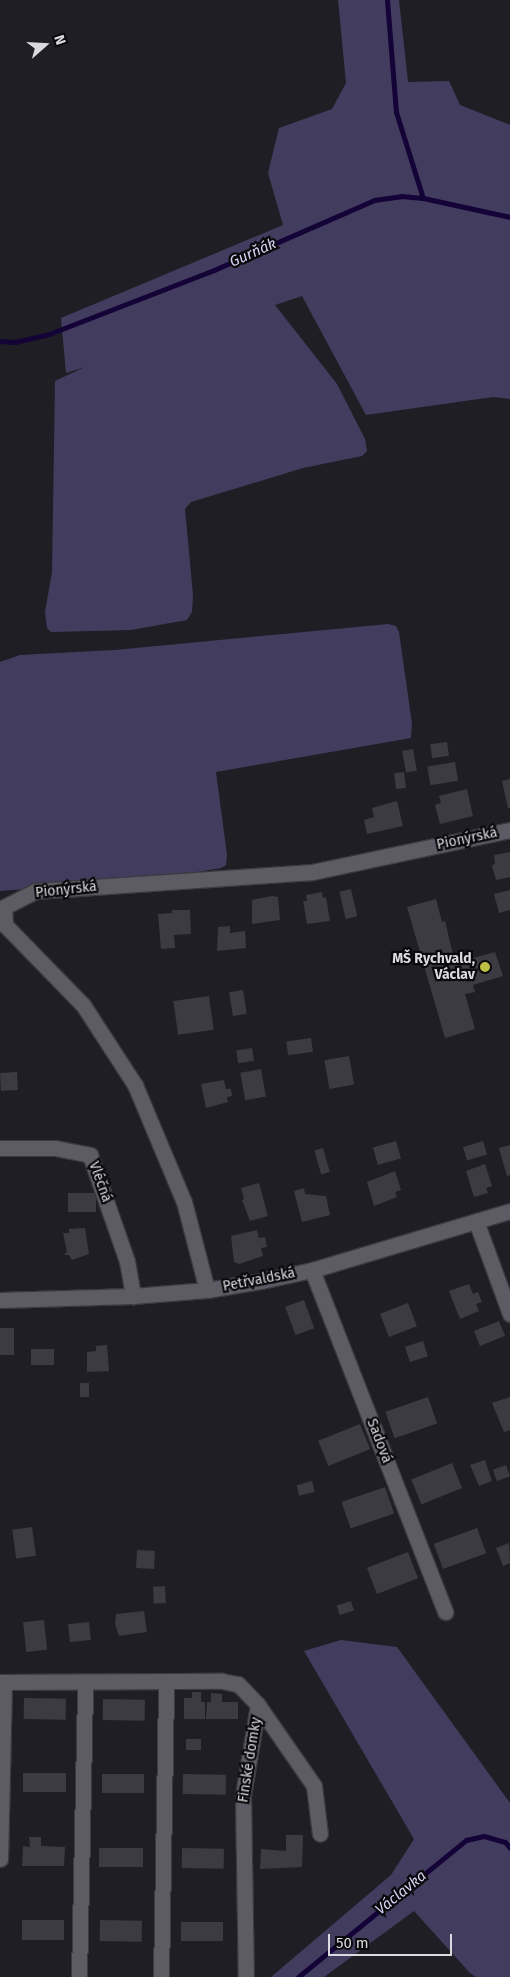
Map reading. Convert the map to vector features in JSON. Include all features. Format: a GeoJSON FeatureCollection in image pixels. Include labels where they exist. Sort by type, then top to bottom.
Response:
{"type":"FeatureCollection","features":[{"type":"Feature","properties":{"kind":"street","name":"Pionýrská"},"geometry":{"type":"LineString","coordinates":[[207,1290],[184,1202],[135,1085],[83,1005],[5,925],[4,907],[35,891],[312,872],[510,830]]}},
{"type":"Feature","properties":{"kind":"street","name":"Vléčná"},"geometry":{"type":"LineString","coordinates":[[0,1148],[55,1148],[90,1155],[127,1261],[133,1296]]}},
{"type":"Feature","properties":{"kind":"street","name":"Petřvaldská"},"geometry":{"type":"LineString","coordinates":[[0,1300],[133,1296],[207,1290],[312,1270],[510,1211]]}},
{"type":"Feature","properties":{"kind":"street"},"geometry":{"type":"LineString","coordinates":[[476,1221],[510,1314]]}},
{"type":"Feature","properties":{"kind":"street","name":"Sadová"},"geometry":{"type":"LineString","coordinates":[[312,1270],[446,1612]]}},
{"type":"Feature","properties":{"kind":"street","name":"Finské domky"},"geometry":{"type":"LineString","coordinates":[[0,1859],[2,1682],[166,1683],[222,1681],[238,1684],[258,1705],[243,1796],[246,1977]]}},
{"type":"Feature","properties":{"kind":"street"},"geometry":{"type":"LineString","coordinates":[[79,1977],[85,1683]]}},
{"type":"Feature","properties":{"kind":"street"},"geometry":{"type":"LineString","coordinates":[[161,1977],[166,1683]]}},
{"type":"Feature","properties":{"kind":"street"},"geometry":{"type":"LineString","coordinates":[[258,1705],[314,1786],[320,1834]]}},
{"type":"Feature","properties":{"kind":"shaded area"},"geometry":{"type":"Polygon","coordinates":[[[338,0],[399,0],[408,82],[449,81],[460,105],[510,125],[510,399],[493,397],[366,415],[302,296],[275,305],[337,384],[365,439],[367,451],[362,456],[303,468],[191,502],[185,509],[193,595],[192,612],[187,620],[131,630],[51,632],[47,628],[45,612],[52,572],[55,381],[85,367],[66,373],[61,318],[283,225],[268,173],[279,128],[332,109],[346,83],[338,0]]]}},
{"type":"Feature","properties":{"kind":"shaded area"},"geometry":{"type":"Polygon","coordinates":[[[388,624],[396,626],[399,632],[412,724],[411,738],[216,772],[227,855],[226,865],[221,868],[154,879],[0,891],[0,662],[20,655],[115,650],[388,624]]]}},
{"type":"Feature","properties":{"kind":"shaded area"},"geometry":{"type":"Polygon","coordinates":[[[341,1640],[397,1647],[510,1803],[510,1977],[476,1977],[470,1973],[414,1911],[324,1977],[271,1977],[391,1875],[414,1839],[304,1651],[341,1640]]]}},
{"type":"Feature","properties":{"kind":"building"},"geometry":{"type":"Polygon","coordinates":[[[447,742],[449,756],[432,758],[430,744],[447,742]]]}},
{"type":"Feature","properties":{"kind":"building"},"geometry":{"type":"Polygon","coordinates":[[[413,749],[417,771],[406,773],[402,751],[413,749]]]}},
{"type":"Feature","properties":{"kind":"building"},"geometry":{"type":"Polygon","coordinates":[[[455,762],[458,781],[430,785],[427,766],[455,762]]]}},
{"type":"Feature","properties":{"kind":"building"},"geometry":{"type":"Polygon","coordinates":[[[404,772],[406,788],[396,789],[394,773],[404,772]]]}},
{"type":"Feature","properties":{"kind":"building"},"geometry":{"type":"Polygon","coordinates":[[[510,779],[510,808],[508,808],[502,781],[510,779]]]}},
{"type":"Feature","properties":{"kind":"building"},"geometry":{"type":"Polygon","coordinates":[[[467,789],[473,816],[440,824],[435,805],[441,803],[439,796],[467,789]]]}},
{"type":"Feature","properties":{"kind":"building"},"geometry":{"type":"Polygon","coordinates":[[[397,801],[403,826],[367,834],[364,820],[374,817],[372,808],[397,801]]]}},
{"type":"Feature","properties":{"kind":"building"},"geometry":{"type":"Polygon","coordinates":[[[510,852],[510,877],[496,880],[492,866],[495,863],[494,855],[510,852]]]}},
{"type":"Feature","properties":{"kind":"building"},"geometry":{"type":"Polygon","coordinates":[[[351,889],[357,916],[346,919],[339,892],[351,889]]]}},
{"type":"Feature","properties":{"kind":"building"},"geometry":{"type":"Polygon","coordinates":[[[510,890],[510,910],[499,913],[494,894],[510,890]]]}},
{"type":"Feature","properties":{"kind":"building"},"geometry":{"type":"Polygon","coordinates":[[[322,892],[323,898],[326,897],[330,921],[307,924],[303,901],[307,901],[306,895],[322,892]]]}},
{"type":"Feature","properties":{"kind":"building"},"geometry":{"type":"Polygon","coordinates":[[[272,896],[278,897],[280,920],[252,924],[252,900],[272,896]]]}},
{"type":"Feature","properties":{"kind":"building"},"geometry":{"type":"Polygon","coordinates":[[[436,899],[442,922],[445,921],[455,963],[495,952],[503,976],[473,985],[475,992],[465,994],[475,1029],[445,1038],[407,907],[436,899]]]}},
{"type":"Feature","properties":{"kind":"building"},"geometry":{"type":"Polygon","coordinates":[[[172,910],[190,910],[191,934],[174,935],[175,948],[161,949],[158,914],[172,913],[172,910]]]}},
{"type":"Feature","properties":{"kind":"building"},"geometry":{"type":"Polygon","coordinates":[[[230,926],[230,933],[245,931],[246,948],[217,951],[218,927],[230,926]]]}},
{"type":"Feature","properties":{"kind":"building"},"geometry":{"type":"Polygon","coordinates":[[[243,990],[247,1014],[233,1016],[229,992],[243,990]]]}},
{"type":"Feature","properties":{"kind":"building"},"geometry":{"type":"Polygon","coordinates":[[[209,996],[214,1030],[178,1035],[173,1001],[209,996]]]}},
{"type":"Feature","properties":{"kind":"building"},"geometry":{"type":"Polygon","coordinates":[[[311,1038],[313,1052],[288,1055],[286,1041],[311,1038]]]}},
{"type":"Feature","properties":{"kind":"building"},"geometry":{"type":"Polygon","coordinates":[[[252,1048],[254,1061],[238,1063],[236,1051],[252,1048]]]}},
{"type":"Feature","properties":{"kind":"building"},"geometry":{"type":"Polygon","coordinates":[[[349,1056],[354,1085],[329,1089],[324,1060],[349,1056]]]}},
{"type":"Feature","properties":{"kind":"building"},"geometry":{"type":"Polygon","coordinates":[[[261,1069],[266,1097],[245,1100],[240,1073],[261,1069]]]}},
{"type":"Feature","properties":{"kind":"building"},"geometry":{"type":"Polygon","coordinates":[[[17,1072],[18,1090],[1,1091],[0,1073],[17,1072]]]}},
{"type":"Feature","properties":{"kind":"building"},"geometry":{"type":"Polygon","coordinates":[[[224,1080],[226,1089],[231,1089],[232,1096],[227,1097],[228,1102],[206,1108],[201,1084],[224,1080]]]}},
{"type":"Feature","properties":{"kind":"building"},"geometry":{"type":"Polygon","coordinates":[[[396,1141],[401,1158],[378,1165],[373,1148],[396,1141]]]}},
{"type":"Feature","properties":{"kind":"building"},"geometry":{"type":"Polygon","coordinates":[[[483,1141],[487,1154],[467,1161],[463,1147],[483,1141]]]}},
{"type":"Feature","properties":{"kind":"building"},"geometry":{"type":"Polygon","coordinates":[[[510,1145],[510,1175],[507,1176],[499,1148],[510,1145]]]}},
{"type":"Feature","properties":{"kind":"building"},"geometry":{"type":"Polygon","coordinates":[[[323,1148],[330,1172],[321,1175],[314,1150],[323,1148]]]}},
{"type":"Feature","properties":{"kind":"building"},"geometry":{"type":"Polygon","coordinates":[[[485,1164],[492,1186],[486,1188],[488,1193],[474,1197],[466,1171],[485,1164]]]}},
{"type":"Feature","properties":{"kind":"building"},"geometry":{"type":"Polygon","coordinates":[[[395,1171],[401,1190],[395,1192],[397,1197],[374,1206],[367,1182],[395,1171]]]}},
{"type":"Feature","properties":{"kind":"building"},"geometry":{"type":"Polygon","coordinates":[[[259,1183],[268,1216],[250,1221],[242,1200],[244,1199],[241,1188],[259,1183]]]}},
{"type":"Feature","properties":{"kind":"building"},"geometry":{"type":"Polygon","coordinates":[[[304,1188],[305,1194],[326,1196],[330,1215],[302,1222],[294,1191],[304,1188]]]}},
{"type":"Feature","properties":{"kind":"building"},"geometry":{"type":"Polygon","coordinates":[[[68,1193],[96,1193],[96,1212],[68,1212],[68,1193]]]}},
{"type":"Feature","properties":{"kind":"building"},"geometry":{"type":"Polygon","coordinates":[[[85,1228],[89,1254],[72,1260],[69,1255],[64,1255],[67,1252],[63,1233],[69,1233],[69,1229],[85,1228]]]}},
{"type":"Feature","properties":{"kind":"building"},"geometry":{"type":"Polygon","coordinates":[[[257,1230],[259,1238],[265,1237],[267,1247],[261,1248],[263,1256],[239,1264],[234,1262],[231,1236],[257,1230]]]}},
{"type":"Feature","properties":{"kind":"building"},"geometry":{"type":"Polygon","coordinates":[[[469,1284],[473,1294],[478,1292],[482,1302],[476,1304],[479,1311],[460,1319],[449,1291],[469,1284]]]}},
{"type":"Feature","properties":{"kind":"building"},"geometry":{"type":"Polygon","coordinates":[[[304,1300],[314,1328],[295,1335],[285,1307],[304,1300]]]}},
{"type":"Feature","properties":{"kind":"building"},"geometry":{"type":"Polygon","coordinates":[[[408,1303],[417,1326],[389,1337],[380,1314],[408,1303]]]}},
{"type":"Feature","properties":{"kind":"building"},"geometry":{"type":"Polygon","coordinates":[[[499,1321],[505,1336],[480,1346],[474,1331],[499,1321]]]}},
{"type":"Feature","properties":{"kind":"building"},"geometry":{"type":"Polygon","coordinates":[[[0,1328],[14,1328],[14,1355],[0,1355],[0,1328]]]}},
{"type":"Feature","properties":{"kind":"building"},"geometry":{"type":"Polygon","coordinates":[[[423,1341],[428,1356],[410,1362],[405,1347],[423,1341]]]}},
{"type":"Feature","properties":{"kind":"building"},"geometry":{"type":"Polygon","coordinates":[[[107,1345],[109,1371],[87,1372],[87,1352],[96,1351],[96,1346],[107,1345]]]}},
{"type":"Feature","properties":{"kind":"building"},"geometry":{"type":"Polygon","coordinates":[[[31,1349],[54,1349],[54,1365],[31,1365],[31,1349]]]}},
{"type":"Feature","properties":{"kind":"building"},"geometry":{"type":"Polygon","coordinates":[[[80,1383],[89,1383],[89,1397],[80,1397],[80,1383]]]}},
{"type":"Feature","properties":{"kind":"building"},"geometry":{"type":"Polygon","coordinates":[[[428,1397],[437,1423],[395,1438],[385,1412],[428,1397]]]}},
{"type":"Feature","properties":{"kind":"building"},"geometry":{"type":"Polygon","coordinates":[[[510,1397],[510,1430],[504,1432],[492,1403],[510,1397]]]}},
{"type":"Feature","properties":{"kind":"building"},"geometry":{"type":"Polygon","coordinates":[[[360,1424],[370,1449],[328,1466],[318,1441],[360,1424]]]}},
{"type":"Feature","properties":{"kind":"building"},"geometry":{"type":"Polygon","coordinates":[[[485,1460],[492,1481],[479,1486],[470,1465],[485,1460]]]}},
{"type":"Feature","properties":{"kind":"building"},"geometry":{"type":"Polygon","coordinates":[[[452,1463],[462,1488],[421,1505],[411,1479],[452,1463]]]}},
{"type":"Feature","properties":{"kind":"building"},"geometry":{"type":"Polygon","coordinates":[[[506,1465],[510,1476],[497,1481],[493,1470],[506,1465]]]}},
{"type":"Feature","properties":{"kind":"building"},"geometry":{"type":"Polygon","coordinates":[[[312,1481],[315,1492],[299,1496],[297,1485],[312,1481]]]}},
{"type":"Feature","properties":{"kind":"building"},"geometry":{"type":"Polygon","coordinates":[[[385,1487],[394,1513],[351,1528],[342,1502],[385,1487]]]}},
{"type":"Feature","properties":{"kind":"building"},"geometry":{"type":"Polygon","coordinates":[[[32,1527],[36,1556],[16,1559],[12,1530],[32,1527]]]}},
{"type":"Feature","properties":{"kind":"building"},"geometry":{"type":"Polygon","coordinates":[[[477,1528],[486,1553],[443,1569],[434,1544],[477,1528]]]}},
{"type":"Feature","properties":{"kind":"building"},"geometry":{"type":"Polygon","coordinates":[[[509,1543],[510,1563],[503,1566],[496,1548],[509,1543]]]}},
{"type":"Feature","properties":{"kind":"building"},"geometry":{"type":"Polygon","coordinates":[[[137,1550],[155,1551],[154,1569],[136,1568],[137,1550]]]}},
{"type":"Feature","properties":{"kind":"building"},"geometry":{"type":"Polygon","coordinates":[[[408,1552],[418,1578],[377,1594],[367,1568],[408,1552]]]}},
{"type":"Feature","properties":{"kind":"building"},"geometry":{"type":"Polygon","coordinates":[[[165,1586],[166,1603],[154,1604],[153,1587],[165,1586]]]}},
{"type":"Feature","properties":{"kind":"building"},"geometry":{"type":"Polygon","coordinates":[[[351,1601],[354,1611],[340,1615],[337,1605],[351,1601]]]}},
{"type":"Feature","properties":{"kind":"building"},"geometry":{"type":"Polygon","coordinates":[[[144,1611],[147,1632],[119,1636],[115,1624],[116,1614],[144,1611]]]}},
{"type":"Feature","properties":{"kind":"building"},"geometry":{"type":"Polygon","coordinates":[[[44,1620],[47,1650],[26,1652],[23,1622],[44,1620]]]}},
{"type":"Feature","properties":{"kind":"building"},"geometry":{"type":"Polygon","coordinates":[[[89,1622],[91,1640],[70,1642],[68,1624],[89,1622]]]}},
{"type":"Feature","properties":{"kind":"building"},"geometry":{"type":"Polygon","coordinates":[[[192,1692],[201,1692],[201,1702],[205,1702],[205,1719],[184,1719],[184,1698],[192,1698],[192,1692]]]}},
{"type":"Feature","properties":{"kind":"building"},"geometry":{"type":"Polygon","coordinates":[[[211,1693],[222,1694],[222,1702],[238,1702],[238,1719],[206,1719],[207,1702],[211,1702],[211,1693]]]}},
{"type":"Feature","properties":{"kind":"building"},"geometry":{"type":"Polygon","coordinates":[[[24,1698],[66,1699],[66,1720],[24,1719],[24,1698]]]}},
{"type":"Feature","properties":{"kind":"building"},"geometry":{"type":"Polygon","coordinates":[[[103,1699],[145,1700],[145,1721],[103,1720],[103,1699]]]}},
{"type":"Feature","properties":{"kind":"building"},"geometry":{"type":"Polygon","coordinates":[[[186,1739],[201,1739],[201,1750],[186,1750],[186,1739]]]}},
{"type":"Feature","properties":{"kind":"building"},"geometry":{"type":"Polygon","coordinates":[[[23,1773],[66,1773],[66,1792],[23,1792],[23,1773]]]}},
{"type":"Feature","properties":{"kind":"building"},"geometry":{"type":"Polygon","coordinates":[[[102,1774],[144,1774],[144,1793],[102,1793],[102,1774]]]}},
{"type":"Feature","properties":{"kind":"building"},"geometry":{"type":"Polygon","coordinates":[[[183,1774],[226,1775],[226,1795],[183,1794],[183,1774]]]}},
{"type":"Feature","properties":{"kind":"building"},"geometry":{"type":"Polygon","coordinates":[[[286,1835],[303,1835],[302,1867],[260,1869],[261,1849],[286,1851],[286,1835]]]}},
{"type":"Feature","properties":{"kind":"building"},"geometry":{"type":"Polygon","coordinates":[[[29,1837],[41,1837],[41,1846],[65,1847],[64,1866],[22,1866],[23,1846],[30,1847],[29,1837]]]}},
{"type":"Feature","properties":{"kind":"building"},"geometry":{"type":"Polygon","coordinates":[[[99,1848],[143,1848],[143,1867],[99,1867],[99,1848]]]}},
{"type":"Feature","properties":{"kind":"building"},"geometry":{"type":"Polygon","coordinates":[[[182,1848],[224,1849],[224,1869],[182,1868],[182,1848]]]}},
{"type":"Feature","properties":{"kind":"building"},"geometry":{"type":"Polygon","coordinates":[[[22,1920],[64,1920],[64,1940],[22,1940],[22,1920]]]}},
{"type":"Feature","properties":{"kind":"building"},"geometry":{"type":"Polygon","coordinates":[[[100,1920],[142,1921],[142,1942],[100,1941],[100,1920]]]}},
{"type":"Feature","properties":{"kind":"building"},"geometry":{"type":"Polygon","coordinates":[[[181,1922],[223,1922],[223,1941],[181,1941],[181,1922]]]}},
{"type":"Feature","properties":{"kind":"waterway"},"geometry":{"type":"LineString","coordinates":[[387,0],[396,112],[423,198]]}},
{"type":"Feature","properties":{"kind":"waterway","name":"Gurňák"},"geometry":{"type":"LineString","coordinates":[[0,341],[15,342],[49,334],[214,270],[374,200],[401,196],[423,198],[510,217]]}},
{"type":"Feature","properties":{"kind":"waterway","name":"Václavka"},"geometry":{"type":"LineString","coordinates":[[298,1977],[466,1840],[484,1836],[505,1842],[510,1848]]}},
{"type":"Feature","properties":{"kind":"place","name":"MŠ Rychvald, Václav"},"geometry":{"type":"Point","coordinates":[485,967]}}]}
